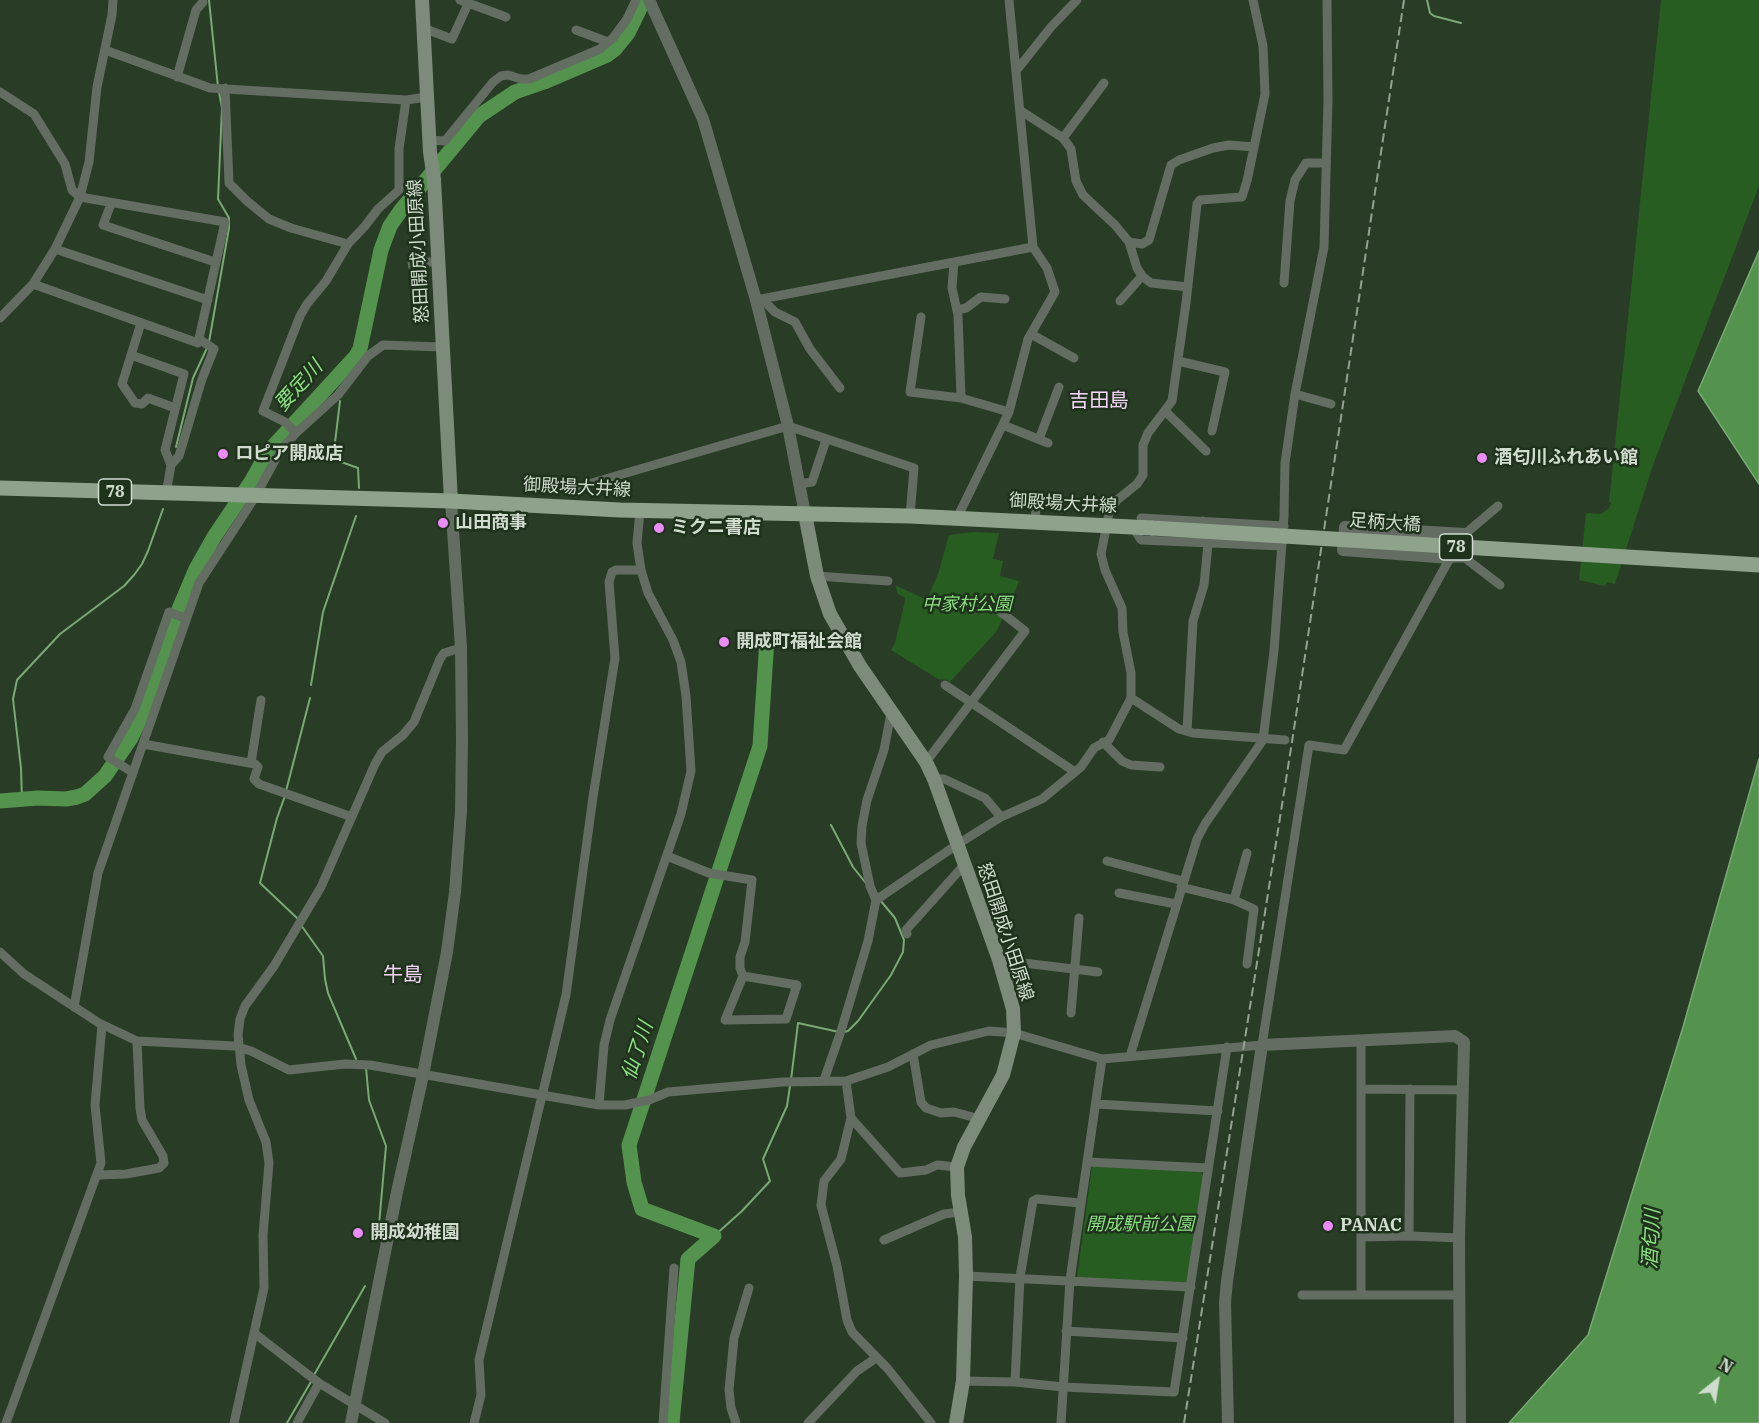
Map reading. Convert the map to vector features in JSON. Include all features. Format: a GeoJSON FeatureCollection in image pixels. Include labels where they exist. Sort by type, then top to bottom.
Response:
{"type":"FeatureCollection","features":[{"type":"Feature","properties":{"kind":"main road","name":"怒田開成小田原線"},"geometry":{"type":"LineString","coordinates":[[422,0],[451,501]]}},
{"type":"Feature","properties":{"kind":"main road","name":"御殿場大井線"},"geometry":{"type":"LineString","coordinates":[[0,488],[451,501],[640,511],[910,516],[1107,525],[1142,524]]}},
{"type":"Feature","properties":{"kind":"main road","name":"怒田開成小田原線"},"geometry":{"type":"LineString","coordinates":[[805,514],[817,576],[830,614],[860,666],[926,762],[934,779],[999,960],[1012,1009],[1014,1033],[1003,1075],[964,1147],[957,1167],[960,1212],[965,1237],[966,1276],[963,1381],[956,1423]]}},
{"type":"Feature","properties":{"kind":"main road","name":"足柄大橋"},"geometry":{"type":"LineString","coordinates":[[1142,524],[1344,540],[1759,565]]}},
{"type":"Feature","properties":{"kind":"street"},"geometry":{"type":"LineString","coordinates":[[0,318],[33,284],[55,249],[80,197],[89,162],[97,87],[113,0]]}},
{"type":"Feature","properties":{"kind":"street"},"geometry":{"type":"LineString","coordinates":[[429,140],[445,141],[493,81],[501,76],[528,79],[600,49],[627,19],[636,0]]}},
{"type":"Feature","properties":{"kind":"street"},"geometry":{"type":"LineString","coordinates":[[957,518],[1009,412],[1031,334],[1055,292],[1047,268],[1033,247],[1009,0]]}},
{"type":"Feature","properties":{"kind":"street"},"geometry":{"type":"LineString","coordinates":[[1016,71],[1051,27],[1077,0]]}},
{"type":"Feature","properties":{"kind":"street"},"geometry":{"type":"LineString","coordinates":[[876,900],[958,843],[1001,817],[1042,799],[1081,767],[1094,748],[1109,740],[1131,698],[1131,673],[1123,632],[1122,608],[1105,570],[1101,554],[1109,513],[1118,500],[1137,484],[1143,475],[1143,445],[1148,433],[1172,401],[1197,204],[1200,200],[1242,197],[1247,181],[1265,94],[1263,46],[1253,0]]}},
{"type":"Feature","properties":{"kind":"street"},"geometry":{"type":"LineString","coordinates":[[1130,1056],[1194,847],[1205,824],[1263,740],[1274,651],[1284,526],[1285,463],[1295,394],[1324,247],[1329,80],[1327,0]]}},
{"type":"Feature","properties":{"kind":"street"},"geometry":{"type":"LineString","coordinates":[[177,76],[196,10],[203,2]]}},
{"type":"Feature","properties":{"kind":"street"},"geometry":{"type":"LineString","coordinates":[[423,28],[452,39],[464,2],[506,17]]}},
{"type":"Feature","properties":{"kind":"street"},"geometry":{"type":"LineString","coordinates":[[651,6],[703,118],[759,300],[788,426],[805,514]]}},
{"type":"Feature","properties":{"kind":"street"},"geometry":{"type":"LineString","coordinates":[[576,30],[608,42]]}},
{"type":"Feature","properties":{"kind":"street"},"geometry":{"type":"LineString","coordinates":[[105,50],[210,87],[406,100],[427,97]]}},
{"type":"Feature","properties":{"kind":"street"},"geometry":{"type":"LineString","coordinates":[[1063,138],[1104,83]]}},
{"type":"Feature","properties":{"kind":"street"},"geometry":{"type":"LineString","coordinates":[[225,88],[229,183],[269,219],[291,228],[348,244]]}},
{"type":"Feature","properties":{"kind":"street"},"geometry":{"type":"LineString","coordinates":[[0,92],[34,114],[65,164],[72,190],[80,197],[225,222],[198,343],[33,284]]}},
{"type":"Feature","properties":{"kind":"street"},"geometry":{"type":"LineString","coordinates":[[295,432],[285,422],[262,411],[300,316],[307,304],[326,281],[348,244],[378,209],[399,190],[399,149],[406,100]]}},
{"type":"Feature","properties":{"kind":"street"},"geometry":{"type":"LineString","coordinates":[[1021,111],[1063,138],[1071,149],[1076,181],[1083,195],[1115,225],[1129,242],[1137,268],[1142,276],[1151,283],[1188,286]]}},
{"type":"Feature","properties":{"kind":"street"},"geometry":{"type":"LineString","coordinates":[[1129,242],[1142,244],[1149,240],[1171,165],[1213,148],[1229,145],[1254,147]]}},
{"type":"Feature","properties":{"kind":"street"},"geometry":{"type":"LineString","coordinates":[[1284,284],[1290,201],[1296,180],[1306,163],[1325,163]]}},
{"type":"Feature","properties":{"kind":"street"},"geometry":{"type":"LineString","coordinates":[[111,204],[103,225],[215,262]]}},
{"type":"Feature","properties":{"kind":"street"},"geometry":{"type":"LineString","coordinates":[[759,300],[1033,247]]}},
{"type":"Feature","properties":{"kind":"street"},"geometry":{"type":"LineString","coordinates":[[55,249],[208,300]]}},
{"type":"Feature","properties":{"kind":"street"},"geometry":{"type":"LineString","coordinates":[[420,306],[412,262],[438,262]]}},
{"type":"Feature","properties":{"kind":"street"},"geometry":{"type":"LineString","coordinates":[[954,262],[952,288],[957,310],[961,398]]}},
{"type":"Feature","properties":{"kind":"street"},"geometry":{"type":"LineString","coordinates":[[1120,301],[1142,276]]}},
{"type":"Feature","properties":{"kind":"street"},"geometry":{"type":"LineString","coordinates":[[957,310],[966,308],[981,297],[1005,299]]}},
{"type":"Feature","properties":{"kind":"street"},"geometry":{"type":"LineString","coordinates":[[759,300],[775,312],[795,322],[810,349],[840,388]]}},
{"type":"Feature","properties":{"kind":"street"},"geometry":{"type":"LineString","coordinates":[[921,317],[910,392],[961,398],[1009,412]]}},
{"type":"Feature","properties":{"kind":"street"},"geometry":{"type":"LineString","coordinates":[[141,323],[122,384],[135,403],[142,404],[148,398],[175,408]]}},
{"type":"Feature","properties":{"kind":"street"},"geometry":{"type":"LineString","coordinates":[[1031,334],[1074,358]]}},
{"type":"Feature","properties":{"kind":"street"},"geometry":{"type":"LineString","coordinates":[[171,465],[179,456],[202,379],[214,349],[199,339]]}},
{"type":"Feature","properties":{"kind":"street"},"geometry":{"type":"LineString","coordinates":[[74,1007],[98,873],[184,617],[199,583],[276,457],[295,432],[339,394],[368,356],[383,345],[442,347]]}},
{"type":"Feature","properties":{"kind":"street"},"geometry":{"type":"LineString","coordinates":[[131,355],[184,374],[165,450],[171,465],[166,494]]}},
{"type":"Feature","properties":{"kind":"street"},"geometry":{"type":"LineString","coordinates":[[1178,362],[1225,372],[1212,431]]}},
{"type":"Feature","properties":{"kind":"street"},"geometry":{"type":"LineString","coordinates":[[1003,425],[1043,441],[1059,387]]}},
{"type":"Feature","properties":{"kind":"street"},"geometry":{"type":"LineString","coordinates":[[1295,394],[1331,404]]}},
{"type":"Feature","properties":{"kind":"street"},"geometry":{"type":"LineString","coordinates":[[1165,411],[1206,451]]}},
{"type":"Feature","properties":{"kind":"street"},"geometry":{"type":"LineString","coordinates":[[579,487],[788,426],[914,468],[910,516]]}},
{"type":"Feature","properties":{"kind":"street"},"geometry":{"type":"LineString","coordinates":[[799,484],[812,482],[826,440]]}},
{"type":"Feature","properties":{"kind":"street"},"geometry":{"type":"LineString","coordinates":[[1035,500],[1036,522]]}},
{"type":"Feature","properties":{"kind":"street"},"geometry":{"type":"LineString","coordinates":[[351,1423],[423,1075],[447,952],[455,892],[461,810],[461,648],[451,501]]}},
{"type":"Feature","properties":{"kind":"street"},"geometry":{"type":"LineString","coordinates":[[1498,506],[1465,534],[1345,527],[1343,550],[1465,558],[1500,585]]}},
{"type":"Feature","properties":{"kind":"street"},"geometry":{"type":"LineString","coordinates":[[599,1105],[604,1045],[610,1020],[684,804],[691,771],[686,696],[681,662],[673,640],[648,593],[641,570],[637,543],[640,511]]}},
{"type":"Feature","properties":{"kind":"street"},"geometry":{"type":"LineString","coordinates":[[1282,546],[1141,540],[1142,524],[1203,521],[1284,526]]}},
{"type":"Feature","properties":{"kind":"street"},"geometry":{"type":"LineString","coordinates":[[1187,731],[1194,621],[1204,585],[1208,544],[1203,521]]}},
{"type":"Feature","properties":{"kind":"street"},"geometry":{"type":"LineString","coordinates":[[1465,534],[1465,558]]}},
{"type":"Feature","properties":{"kind":"street"},"geometry":{"type":"LineString","coordinates":[[1228,1423],[1227,1281],[1306,744],[1344,750],[1450,558]]}},
{"type":"Feature","properties":{"kind":"street"},"geometry":{"type":"LineString","coordinates":[[474,1423],[481,1395],[479,1360],[566,995],[615,658],[609,582],[612,572],[616,570],[641,570]]}},
{"type":"Feature","properties":{"kind":"street"},"geometry":{"type":"LineString","coordinates":[[817,576],[888,581]]}},
{"type":"Feature","properties":{"kind":"street"},"geometry":{"type":"LineString","coordinates":[[132,772],[108,757],[135,709],[169,612],[184,617]]}},
{"type":"Feature","properties":{"kind":"street"},"geometry":{"type":"LineString","coordinates":[[926,762],[1025,631],[1001,612]]}},
{"type":"Feature","properties":{"kind":"street"},"geometry":{"type":"LineString","coordinates":[[234,1423],[264,1288],[263,1235],[269,1158],[262,1130],[248,1096],[239,1046],[239,1024],[245,1006],[274,966],[321,887],[382,752],[404,735],[414,722],[444,653],[461,648]]}},
{"type":"Feature","properties":{"kind":"street"},"geometry":{"type":"LineString","coordinates":[[945,685],[1075,772]]}},
{"type":"Feature","properties":{"kind":"street"},"geometry":{"type":"LineString","coordinates":[[1131,698],[1179,729],[1285,741]]}},
{"type":"Feature","properties":{"kind":"street"},"geometry":{"type":"LineString","coordinates":[[251,763],[261,700]]}},
{"type":"Feature","properties":{"kind":"street"},"geometry":{"type":"LineString","coordinates":[[824,1080],[868,941],[876,900],[870,886],[861,843],[862,826],[867,800],[884,750],[891,713]]}},
{"type":"Feature","properties":{"kind":"street"},"geometry":{"type":"LineString","coordinates":[[1103,742],[1122,761],[1131,765],[1161,767]]}},
{"type":"Feature","properties":{"kind":"street"},"geometry":{"type":"LineString","coordinates":[[143,744],[251,763],[258,767],[254,777],[256,782],[352,818]]}},
{"type":"Feature","properties":{"kind":"street"},"geometry":{"type":"LineString","coordinates":[[934,779],[944,778],[985,798],[1001,817]]}},
{"type":"Feature","properties":{"kind":"street"},"geometry":{"type":"LineString","coordinates":[[1234,900],[1247,853]]}},
{"type":"Feature","properties":{"kind":"street"},"geometry":{"type":"LineString","coordinates":[[667,856],[709,873],[752,880],[745,942],[740,957],[743,976],[725,1020],[786,1019],[797,985],[743,976]]}},
{"type":"Feature","properties":{"kind":"street"},"geometry":{"type":"LineString","coordinates":[[1107,861],[1234,900],[1254,909],[1247,964]]}},
{"type":"Feature","properties":{"kind":"street"},"geometry":{"type":"LineString","coordinates":[[907,934],[906,930],[965,864]]}},
{"type":"Feature","properties":{"kind":"street"},"geometry":{"type":"LineString","coordinates":[[1119,893],[1176,904]]}},
{"type":"Feature","properties":{"kind":"street"},"geometry":{"type":"LineString","coordinates":[[1071,1013],[1079,918]]}},
{"type":"Feature","properties":{"kind":"street"},"geometry":{"type":"LineString","coordinates":[[0,952],[24,974],[74,1007],[102,1025],[137,1041],[239,1046],[289,1070],[356,1064],[599,1105],[625,1105],[649,1100],[668,1092],[783,1082],[846,1081],[888,1067],[931,1045],[989,1031],[1014,1033],[1102,1059],[1227,1047],[1455,1036],[1464,1042],[1459,1238],[1460,1423]]}},
{"type":"Feature","properties":{"kind":"street"},"geometry":{"type":"LineString","coordinates":[[999,960],[1098,972]]}},
{"type":"Feature","properties":{"kind":"street"},"geometry":{"type":"LineString","coordinates":[[6,1423],[101,1163],[95,1105],[102,1025]]}},
{"type":"Feature","properties":{"kind":"street"},"geometry":{"type":"LineString","coordinates":[[98,1175],[126,1174],[159,1168],[164,1163],[163,1156],[142,1120],[137,1041]]}},
{"type":"Feature","properties":{"kind":"street"},"geometry":{"type":"LineString","coordinates":[[1361,1041],[1361,1295]]}},
{"type":"Feature","properties":{"kind":"street"},"geometry":{"type":"LineString","coordinates":[[963,1381],[1174,1392],[1227,1047]]}},
{"type":"Feature","properties":{"kind":"street"},"geometry":{"type":"LineString","coordinates":[[913,1054],[921,1102],[926,1108],[941,1113],[960,1113],[980,1119]]}},
{"type":"Feature","properties":{"kind":"street"},"geometry":{"type":"LineString","coordinates":[[1061,1423],[1070,1280],[1102,1059]]}},
{"type":"Feature","properties":{"kind":"street"},"geometry":{"type":"LineString","coordinates":[[846,1081],[851,1118],[841,1159],[824,1181],[821,1205],[829,1243],[837,1266],[847,1320],[852,1332],[888,1369],[931,1423]]}},
{"type":"Feature","properties":{"kind":"street"},"geometry":{"type":"LineString","coordinates":[[1361,1089],[1463,1090]]}},
{"type":"Feature","properties":{"kind":"street"},"geometry":{"type":"LineString","coordinates":[[1409,1236],[1410,1089]]}},
{"type":"Feature","properties":{"kind":"street"},"geometry":{"type":"LineString","coordinates":[[1096,1104],[1218,1111]]}},
{"type":"Feature","properties":{"kind":"street"},"geometry":{"type":"LineString","coordinates":[[851,1118],[900,1173],[926,1170],[937,1164],[957,1167]]}},
{"type":"Feature","properties":{"kind":"street"},"geometry":{"type":"LineString","coordinates":[[1088,1162],[1208,1168]]}},
{"type":"Feature","properties":{"kind":"street"},"geometry":{"type":"LineString","coordinates":[[1015,1382],[1020,1278],[1033,1201],[1037,1199],[1080,1203]]}},
{"type":"Feature","properties":{"kind":"street"},"geometry":{"type":"LineString","coordinates":[[884,1240],[944,1214],[960,1212]]}},
{"type":"Feature","properties":{"kind":"street"},"geometry":{"type":"LineString","coordinates":[[1361,1237],[1459,1238]]}},
{"type":"Feature","properties":{"kind":"street"},"geometry":{"type":"LineString","coordinates":[[663,1423],[674,1268]]}},
{"type":"Feature","properties":{"kind":"street"},"geometry":{"type":"LineString","coordinates":[[966,1276],[1191,1287]]}},
{"type":"Feature","properties":{"kind":"street"},"geometry":{"type":"LineString","coordinates":[[736,1423],[729,1390],[734,1338],[749,1288]]}},
{"type":"Feature","properties":{"kind":"street"},"geometry":{"type":"LineString","coordinates":[[1302,1295],[1459,1295]]}},
{"type":"Feature","properties":{"kind":"street"},"geometry":{"type":"LineString","coordinates":[[1066,1331],[1183,1338]]}},
{"type":"Feature","properties":{"kind":"street"},"geometry":{"type":"LineString","coordinates":[[254,1333],[319,1383],[385,1423]]}},
{"type":"Feature","properties":{"kind":"street"},"geometry":{"type":"LineString","coordinates":[[808,1423],[857,1371],[876,1358]]}},
{"type":"Feature","properties":{"kind":"street"},"geometry":{"type":"LineString","coordinates":[[297,1423],[319,1383]]}},
{"type":"Feature","properties":{"kind":"green space"},"geometry":{"type":"Polygon","coordinates":[[[1661,0],[1759,0],[1759,186],[1652,468],[1615,584],[1607,582],[1605,586],[1579,580],[1586,513],[1601,514],[1609,508],[1611,503],[1609,502],[1661,0]]]}},
{"type":"Feature","properties":{"kind":"green space","name":"中家村公園"},"geometry":{"type":"Polygon","coordinates":[[[973,532],[999,533],[993,559],[1003,561],[1000,576],[1019,581],[996,632],[949,683],[948,680],[938,679],[891,650],[895,643],[905,598],[898,594],[895,585],[927,600],[939,571],[949,535],[973,532]]]}},
{"type":"Feature","properties":{"kind":"green space","name":"開成駅前公園"},"geometry":{"type":"Polygon","coordinates":[[[1092,1166],[1200,1171],[1204,1178],[1189,1283],[1077,1278],[1092,1166]]]}},
{"type":"Feature","properties":{"kind":"water"},"geometry":{"type":"Polygon","coordinates":[[[1759,251],[1759,484],[1698,391],[1759,251]]]}},
{"type":"Feature","properties":{"kind":"water","name":"酒匂川"},"geometry":{"type":"Polygon","coordinates":[[[1759,759],[1759,1423],[1509,1423],[1588,1335],[1683,1027],[1759,759]]]}},
{"type":"Feature","properties":{"kind":"waterway"},"geometry":{"type":"LineString","coordinates":[[209,0],[218,87]]}},
{"type":"Feature","properties":{"kind":"waterway","name":"要定川"},"geometry":{"type":"LineString","coordinates":[[0,801],[77,797],[85,794],[105,776],[131,738],[140,719],[174,621],[196,569],[214,537],[251,482],[267,453],[360,349],[381,250],[390,226],[401,210],[479,116],[515,92],[607,55],[628,33],[644,0]]}},
{"type":"Feature","properties":{"kind":"waterway"},"geometry":{"type":"LineString","coordinates":[[1427,0],[1430,13],[1434,16],[1461,23]]}},
{"type":"Feature","properties":{"kind":"waterway"},"geometry":{"type":"LineString","coordinates":[[209,342],[229,228],[229,218],[218,199],[222,108],[219,92]]}},
{"type":"Feature","properties":{"kind":"waterway"},"geometry":{"type":"LineString","coordinates":[[176,447],[193,378],[207,348]]}},
{"type":"Feature","properties":{"kind":"waterway","name":"要定川"},"geometry":{"type":"LineString","coordinates":[[336,376],[337,386]]}},
{"type":"Feature","properties":{"kind":"waterway"},"geometry":{"type":"LineString","coordinates":[[340,401],[333,459],[358,468],[359,488]]}},
{"type":"Feature","properties":{"kind":"waterway"},"geometry":{"type":"LineString","coordinates":[[22,800],[21,768],[13,699],[17,680],[60,634],[124,586],[134,575],[148,551],[163,509]]}},
{"type":"Feature","properties":{"kind":"waterway"},"geometry":{"type":"LineString","coordinates":[[311,685],[323,612],[356,516]]}},
{"type":"Feature","properties":{"kind":"waterway","name":"仙了川"},"geometry":{"type":"LineString","coordinates":[[672,1423],[688,1259],[714,1236],[642,1209],[634,1182],[629,1145],[760,746],[767,639]]}},
{"type":"Feature","properties":{"kind":"waterway"},"geometry":{"type":"LineString","coordinates":[[286,791],[310,698]]}},
{"type":"Feature","properties":{"kind":"waterway"},"geometry":{"type":"LineString","coordinates":[[285,796],[260,883],[297,918]]}},
{"type":"Feature","properties":{"kind":"waterway"},"geometry":{"type":"LineString","coordinates":[[831,825],[853,867],[865,882]]}},
{"type":"Feature","properties":{"kind":"waterway"},"geometry":{"type":"LineString","coordinates":[[844,1032],[858,1021],[891,975],[903,952],[904,940],[895,918],[880,900]]}},
{"type":"Feature","properties":{"kind":"waterway"},"geometry":{"type":"LineString","coordinates":[[301,925],[323,956],[328,993],[356,1059]]}},
{"type":"Feature","properties":{"kind":"waterway"},"geometry":{"type":"LineString","coordinates":[[791,1080],[798,1023],[839,1032]]}},
{"type":"Feature","properties":{"kind":"waterway"},"geometry":{"type":"LineString","coordinates":[[366,1068],[369,1100],[386,1146],[378,1236]]}},
{"type":"Feature","properties":{"kind":"waterway"},"geometry":{"type":"LineString","coordinates":[[714,1236],[770,1181],[763,1159],[787,1106],[790,1086]]}},
{"type":"Feature","properties":{"kind":"waterway"},"geometry":{"type":"LineString","coordinates":[[314,1375],[365,1286]]}},
{"type":"Feature","properties":{"kind":"waterway"},"geometry":{"type":"LineString","coordinates":[[287,1423],[312,1380]]}},
{"type":"Feature","properties":{"kind":"railway"},"geometry":{"type":"LineString","coordinates":[[1184,1423],[1292,742],[1404,0]]}},
{"type":"Feature","properties":{"kind":"place","name":"ロピア開成店"},"geometry":{"type":"Point","coordinates":[223,454]}},
{"type":"Feature","properties":{"kind":"place","name":"酒匂川ふれあい館"},"geometry":{"type":"Point","coordinates":[1482,458]}},
{"type":"Feature","properties":{"kind":"place","name":"山田商事"},"geometry":{"type":"Point","coordinates":[443,523]}},
{"type":"Feature","properties":{"kind":"place","name":"ミクニ書店"},"geometry":{"type":"Point","coordinates":[659,528]}},
{"type":"Feature","properties":{"kind":"place","name":"開成町福祉会館"},"geometry":{"type":"Point","coordinates":[724,642]}},
{"type":"Feature","properties":{"kind":"place","name":"PANAC"},"geometry":{"type":"Point","coordinates":[1328,1226]}},
{"type":"Feature","properties":{"kind":"place","name":"開成幼稚園"},"geometry":{"type":"Point","coordinates":[358,1233]}},
{"type":"Feature","properties":{"kind":"district","name":"吉田島"},"geometry":{"type":"Point","coordinates":[1099,401]}},
{"type":"Feature","properties":{"kind":"district","name":"牛島"},"geometry":{"type":"Point","coordinates":[403,975]}}]}
